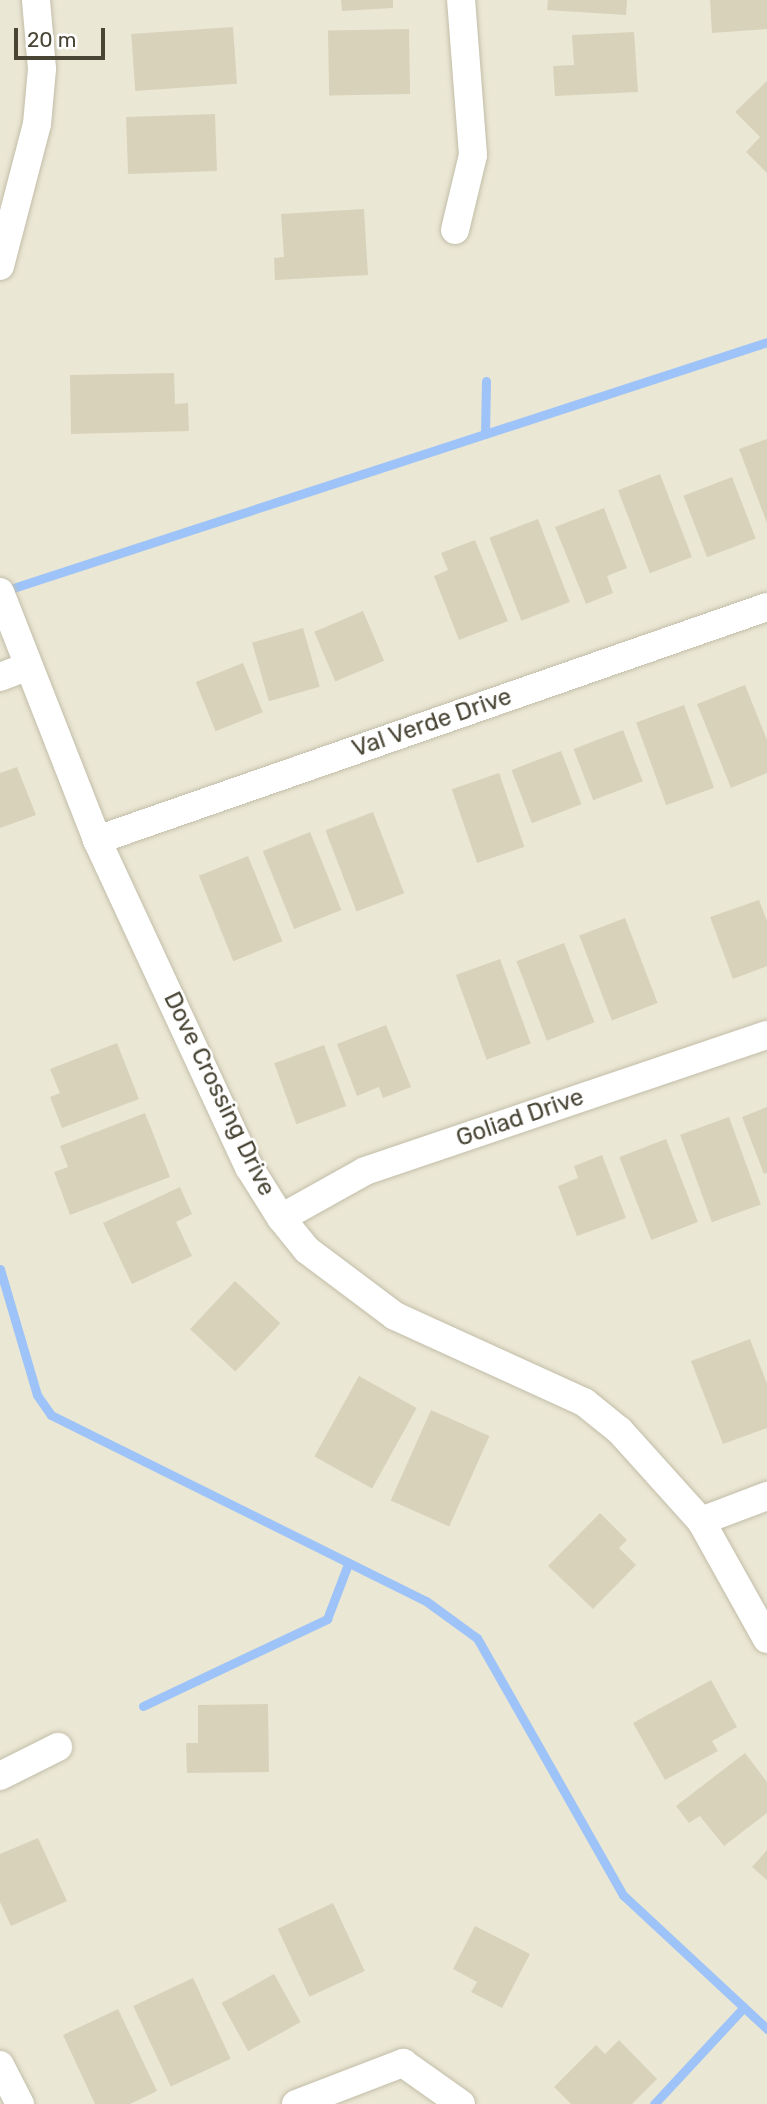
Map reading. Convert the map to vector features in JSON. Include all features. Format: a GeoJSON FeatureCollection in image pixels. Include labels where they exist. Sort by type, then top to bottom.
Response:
{"type":"FeatureCollection","features":[{"type":"Feature","properties":{"kind":"street"},"geometry":{"type":"LineString","coordinates":[[0,266],[37,124],[43,69],[36,0]]}},
{"type":"Feature","properties":{"kind":"street"},"geometry":{"type":"LineString","coordinates":[[455,230],[472,155],[461,0]]}},
{"type":"Feature","properties":{"kind":"street","name":"Dove Crossing Drive"},"geometry":{"type":"LineString","coordinates":[[0,592],[26,667],[97,840],[249,1167],[281,1218],[307,1250],[395,1316],[584,1402],[671,1480],[701,1521],[767,1639]]}},
{"type":"Feature","properties":{"kind":"street","name":"Val Verde Drive"},"geometry":{"type":"LineString","coordinates":[[97,840],[767,607]]}},
{"type":"Feature","properties":{"kind":"street"},"geometry":{"type":"LineString","coordinates":[[0,677],[26,667]]}},
{"type":"Feature","properties":{"kind":"street","name":"Goliad Drive"},"geometry":{"type":"LineString","coordinates":[[281,1218],[365,1171],[767,1035]]}},
{"type":"Feature","properties":{"kind":"street"},"geometry":{"type":"LineString","coordinates":[[701,1521],[767,1496]]}},
{"type":"Feature","properties":{"kind":"street"},"geometry":{"type":"LineString","coordinates":[[0,1776],[58,1747]]}},
{"type":"Feature","properties":{"kind":"street"},"geometry":{"type":"LineString","coordinates":[[296,2104],[403,2063],[461,2104]]}},
{"type":"Feature","properties":{"kind":"street"},"geometry":{"type":"LineString","coordinates":[[0,2065],[20,2104]]}},
{"type":"Feature","properties":{"kind":"shaded area"},"geometry":{"type":"Polygon","coordinates":[[[0,0],[767,0],[767,2104],[0,2104],[0,0]]]}},
{"type":"Feature","properties":{"kind":"building"},"geometry":{"type":"Polygon","coordinates":[[[341,0],[393,0],[393,8],[342,11],[341,0]]]}},
{"type":"Feature","properties":{"kind":"building"},"geometry":{"type":"Polygon","coordinates":[[[548,0],[627,0],[626,15],[547,10],[548,0]]]}},
{"type":"Feature","properties":{"kind":"building"},"geometry":{"type":"Polygon","coordinates":[[[710,0],[767,0],[767,29],[712,33],[710,0]]]}},
{"type":"Feature","properties":{"kind":"building"},"geometry":{"type":"Polygon","coordinates":[[[233,27],[237,84],[135,91],[131,34],[233,27]]]}},
{"type":"Feature","properties":{"kind":"building"},"geometry":{"type":"Polygon","coordinates":[[[409,29],[410,94],[329,95],[328,30],[409,29]]]}},
{"type":"Feature","properties":{"kind":"building"},"geometry":{"type":"Polygon","coordinates":[[[634,32],[638,92],[555,96],[553,66],[574,65],[572,35],[634,32]]]}},
{"type":"Feature","properties":{"kind":"building"},"geometry":{"type":"Polygon","coordinates":[[[767,81],[767,173],[746,152],[760,137],[735,112],[767,81]]]}},
{"type":"Feature","properties":{"kind":"building"},"geometry":{"type":"Polygon","coordinates":[[[215,114],[217,171],[128,174],[126,117],[215,114]]]}},
{"type":"Feature","properties":{"kind":"building"},"geometry":{"type":"Polygon","coordinates":[[[364,209],[368,275],[275,280],[274,258],[284,257],[281,214],[364,209]]]}},
{"type":"Feature","properties":{"kind":"building"},"geometry":{"type":"Polygon","coordinates":[[[174,373],[175,404],[188,403],[189,431],[71,434],[70,375],[174,373]]]}},
{"type":"Feature","properties":{"kind":"building"},"geometry":{"type":"Polygon","coordinates":[[[767,439],[767,523],[739,449],[767,439]]]}},
{"type":"Feature","properties":{"kind":"building"},"geometry":{"type":"Polygon","coordinates":[[[660,474],[692,557],[650,573],[618,490],[660,474]]]}},
{"type":"Feature","properties":{"kind":"building"},"geometry":{"type":"Polygon","coordinates":[[[732,477],[756,539],[707,557],[683,496],[732,477]]]}},
{"type":"Feature","properties":{"kind":"building"},"geometry":{"type":"Polygon","coordinates":[[[604,508],[627,568],[607,576],[613,593],[586,604],[555,527],[604,508]]]}},
{"type":"Feature","properties":{"kind":"building"},"geometry":{"type":"Polygon","coordinates":[[[538,519],[570,602],[521,621],[489,538],[538,519]]]}},
{"type":"Feature","properties":{"kind":"building"},"geometry":{"type":"Polygon","coordinates":[[[475,540],[508,621],[459,640],[434,576],[448,570],[441,553],[475,540]]]}},
{"type":"Feature","properties":{"kind":"building"},"geometry":{"type":"Polygon","coordinates":[[[363,611],[384,661],[335,681],[314,632],[363,611]]]}},
{"type":"Feature","properties":{"kind":"building"},"geometry":{"type":"Polygon","coordinates":[[[303,628],[320,687],[269,701],[252,643],[303,628]]]}},
{"type":"Feature","properties":{"kind":"building"},"geometry":{"type":"Polygon","coordinates":[[[243,663],[263,712],[216,731],[196,682],[243,663]]]}},
{"type":"Feature","properties":{"kind":"building"},"geometry":{"type":"Polygon","coordinates":[[[745,685],[767,740],[767,773],[731,788],[697,704],[745,685]]]}},
{"type":"Feature","properties":{"kind":"building"},"geometry":{"type":"Polygon","coordinates":[[[684,705],[714,788],[666,805],[636,722],[684,705]]]}},
{"type":"Feature","properties":{"kind":"building"},"geometry":{"type":"Polygon","coordinates":[[[623,730],[643,781],[593,800],[574,749],[623,730]]]}},
{"type":"Feature","properties":{"kind":"building"},"geometry":{"type":"Polygon","coordinates":[[[561,751],[581,804],[532,823],[512,770],[561,751]]]}},
{"type":"Feature","properties":{"kind":"building"},"geometry":{"type":"Polygon","coordinates":[[[17,767],[36,815],[0,828],[0,773],[17,767]]]}},
{"type":"Feature","properties":{"kind":"building"},"geometry":{"type":"Polygon","coordinates":[[[499,773],[524,847],[477,863],[452,789],[499,773]]]}},
{"type":"Feature","properties":{"kind":"building"},"geometry":{"type":"Polygon","coordinates":[[[373,812],[404,893],[357,911],[325,830],[373,812]]]}},
{"type":"Feature","properties":{"kind":"building"},"geometry":{"type":"Polygon","coordinates":[[[310,832],[341,910],[294,929],[263,851],[310,832]]]}},
{"type":"Feature","properties":{"kind":"building"},"geometry":{"type":"Polygon","coordinates":[[[248,856],[282,941],[233,961],[199,876],[248,856]]]}},
{"type":"Feature","properties":{"kind":"building"},"geometry":{"type":"Polygon","coordinates":[[[759,900],[767,921],[767,966],[733,979],[710,917],[759,900]]]}},
{"type":"Feature","properties":{"kind":"building"},"geometry":{"type":"Polygon","coordinates":[[[625,918],[658,1003],[612,1021],[579,936],[625,918]]]}},
{"type":"Feature","properties":{"kind":"building"},"geometry":{"type":"Polygon","coordinates":[[[564,943],[594,1022],[547,1041],[516,961],[564,943]]]}},
{"type":"Feature","properties":{"kind":"building"},"geometry":{"type":"Polygon","coordinates":[[[500,959],[531,1044],[487,1060],[456,975],[500,959]]]}},
{"type":"Feature","properties":{"kind":"building"},"geometry":{"type":"Polygon","coordinates":[[[386,1025],[411,1087],[383,1098],[379,1087],[357,1096],[337,1044],[386,1025]]]}},
{"type":"Feature","properties":{"kind":"building"},"geometry":{"type":"Polygon","coordinates":[[[117,1043],[139,1099],[62,1128],[50,1097],[60,1093],[50,1069],[117,1043]]]}},
{"type":"Feature","properties":{"kind":"building"},"geometry":{"type":"Polygon","coordinates":[[[324,1045],[346,1106],[296,1124],[274,1063],[324,1045]]]}},
{"type":"Feature","properties":{"kind":"building"},"geometry":{"type":"Polygon","coordinates":[[[767,1107],[767,1173],[764,1174],[742,1117],[767,1107]]]}},
{"type":"Feature","properties":{"kind":"building"},"geometry":{"type":"Polygon","coordinates":[[[145,1113],[170,1177],[70,1215],[54,1172],[68,1167],[60,1146],[145,1113]]]}},
{"type":"Feature","properties":{"kind":"building"},"geometry":{"type":"Polygon","coordinates":[[[729,1117],[761,1204],[712,1222],[680,1135],[729,1117]]]}},
{"type":"Feature","properties":{"kind":"building"},"geometry":{"type":"Polygon","coordinates":[[[666,1139],[698,1222],[651,1240],[619,1157],[666,1139]]]}},
{"type":"Feature","properties":{"kind":"building"},"geometry":{"type":"Polygon","coordinates":[[[602,1155],[626,1218],[577,1236],[558,1186],[578,1178],[574,1166],[602,1155]]]}},
{"type":"Feature","properties":{"kind":"building"},"geometry":{"type":"Polygon","coordinates":[[[180,1187],[192,1214],[176,1222],[192,1256],[132,1284],[103,1223],[180,1187]]]}},
{"type":"Feature","properties":{"kind":"building"},"geometry":{"type":"Polygon","coordinates":[[[235,1281],[280,1323],[235,1372],[190,1329],[235,1281]]]}},
{"type":"Feature","properties":{"kind":"building"},"geometry":{"type":"Polygon","coordinates":[[[750,1339],[767,1384],[767,1428],[723,1444],[691,1361],[750,1339]]]}},
{"type":"Feature","properties":{"kind":"building"},"geometry":{"type":"Polygon","coordinates":[[[359,1376],[417,1408],[372,1488],[314,1456],[359,1376]]]}},
{"type":"Feature","properties":{"kind":"building"},"geometry":{"type":"Polygon","coordinates":[[[431,1410],[489,1436],[449,1526],[391,1500],[431,1410]]]}},
{"type":"Feature","properties":{"kind":"building"},"geometry":{"type":"Polygon","coordinates":[[[600,1513],[627,1540],[619,1548],[636,1565],[593,1609],[548,1566],[600,1513]]]}},
{"type":"Feature","properties":{"kind":"building"},"geometry":{"type":"Polygon","coordinates":[[[711,1680],[737,1727],[712,1741],[718,1751],[665,1780],[633,1723],[711,1680]]]}},
{"type":"Feature","properties":{"kind":"building"},"geometry":{"type":"Polygon","coordinates":[[[268,1704],[269,1772],[187,1773],[186,1743],[198,1743],[198,1705],[268,1704]]]}},
{"type":"Feature","properties":{"kind":"building"},"geometry":{"type":"Polygon","coordinates":[[[745,1753],[767,1782],[767,1813],[724,1846],[700,1816],[689,1823],[676,1806],[745,1753]]]}},
{"type":"Feature","properties":{"kind":"building"},"geometry":{"type":"Polygon","coordinates":[[[38,1838],[67,1901],[11,1926],[0,1902],[0,1854],[38,1838]]]}},
{"type":"Feature","properties":{"kind":"building"},"geometry":{"type":"Polygon","coordinates":[[[767,1850],[767,1880],[752,1867],[767,1850]]]}},
{"type":"Feature","properties":{"kind":"building"},"geometry":{"type":"Polygon","coordinates":[[[333,1903],[365,1971],[309,1997],[278,1929],[333,1903]]]}},
{"type":"Feature","properties":{"kind":"building"},"geometry":{"type":"Polygon","coordinates":[[[475,1926],[530,1954],[502,2008],[471,1992],[477,1982],[453,1969],[475,1926]]]}},
{"type":"Feature","properties":{"kind":"building"},"geometry":{"type":"Polygon","coordinates":[[[274,1974],[301,2022],[248,2051],[222,2003],[274,1974]]]}},
{"type":"Feature","properties":{"kind":"building"},"geometry":{"type":"Polygon","coordinates":[[[193,1978],[231,2059],[171,2087],[133,2006],[193,1978]]]}},
{"type":"Feature","properties":{"kind":"building"},"geometry":{"type":"Polygon","coordinates":[[[118,2009],[157,2091],[130,2104],[95,2104],[63,2035],[118,2009]]]}},
{"type":"Feature","properties":{"kind":"building"},"geometry":{"type":"Polygon","coordinates":[[[619,2040],[657,2079],[632,2104],[571,2104],[554,2087],[596,2045],[605,2054],[619,2040]]]}},
{"type":"Feature","properties":{"kind":"waterway"},"geometry":{"type":"LineString","coordinates":[[4,591],[767,342]]}},
{"type":"Feature","properties":{"kind":"waterway"},"geometry":{"type":"LineString","coordinates":[[485,434],[486,381]]}},
{"type":"Feature","properties":{"kind":"waterway"},"geometry":{"type":"LineString","coordinates":[[0,1269],[37,1395],[51,1415],[426,1601],[477,1638],[623,1895],[767,2029]]}},
{"type":"Feature","properties":{"kind":"waterway"},"geometry":{"type":"LineString","coordinates":[[143,1706],[327,1619],[348,1564]]}},
{"type":"Feature","properties":{"kind":"waterway"},"geometry":{"type":"LineString","coordinates":[[654,2104],[744,2007]]}}]}
